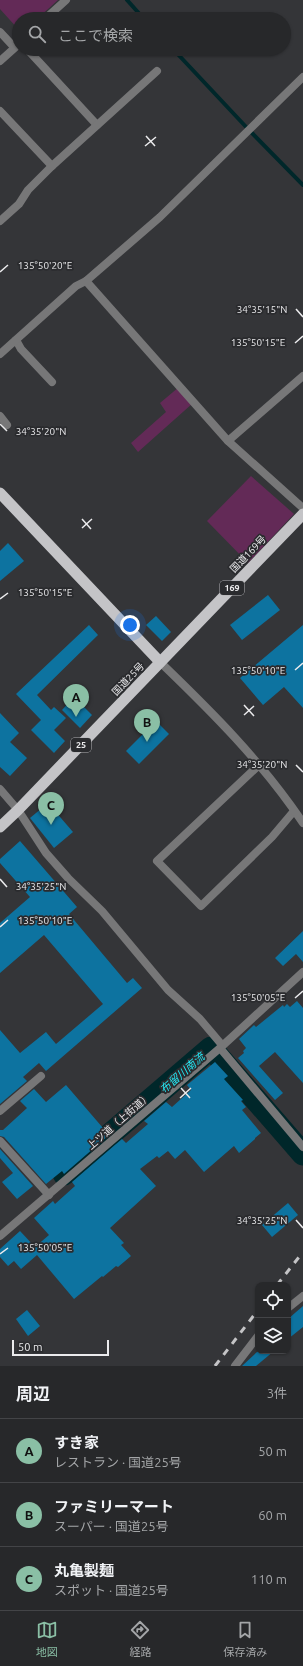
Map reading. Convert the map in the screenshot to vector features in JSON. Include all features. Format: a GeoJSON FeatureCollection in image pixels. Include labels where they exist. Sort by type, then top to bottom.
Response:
{"type":"FeatureCollection","features":[{"type":"Feature","properties":{"kind":"highway","name":"国道25号"},"geometry":{"type":"LineString","coordinates":[[0,493],[160,662],[0,827]]}},
{"type":"Feature","properties":{"kind":"highway","name":"国道169号"},"geometry":{"type":"LineString","coordinates":[[160,662],[303,513]]}},
{"type":"Feature","properties":{"kind":"street"},"geometry":{"type":"LineString","coordinates":[[53,12],[66,0]]}},
{"type":"Feature","properties":{"kind":"street"},"geometry":{"type":"LineString","coordinates":[[0,32],[12,42]]}},
{"type":"Feature","properties":{"kind":"street"},"geometry":{"type":"LineString","coordinates":[[0,61],[12,50]]}},
{"type":"Feature","properties":{"kind":"street"},"geometry":{"type":"LineString","coordinates":[[33,56],[97,125]]}},
{"type":"Feature","properties":{"kind":"street"},"geometry":{"type":"LineString","coordinates":[[0,221],[19,204],[28,190],[52,166],[157,71]]}},
{"type":"Feature","properties":{"kind":"street"},"geometry":{"type":"LineString","coordinates":[[0,354],[76,286],[86,281],[160,217],[303,77]]}},
{"type":"Feature","properties":{"kind":"street"},"geometry":{"type":"LineString","coordinates":[[0,110],[52,166]]}},
{"type":"Feature","properties":{"kind":"street"},"geometry":{"type":"LineString","coordinates":[[86,281],[228,441],[303,513]]}},
{"type":"Feature","properties":{"kind":"street"},"geometry":{"type":"LineString","coordinates":[[16,340],[21,349],[52,382]]}},
{"type":"Feature","properties":{"kind":"street"},"geometry":{"type":"LineString","coordinates":[[228,441],[303,376]]}},
{"type":"Feature","properties":{"kind":"street"},"geometry":{"type":"LineString","coordinates":[[0,416],[7,424]]}},
{"type":"Feature","properties":{"kind":"street"},"geometry":{"type":"LineString","coordinates":[[160,662],[219,720],[259,765],[303,824]]}},
{"type":"Feature","properties":{"kind":"street"},"geometry":{"type":"LineString","coordinates":[[259,765],[157,861],[201,906],[272,837],[294,811]]}},
{"type":"Feature","properties":{"kind":"street"},"geometry":{"type":"LineString","coordinates":[[0,789],[18,810],[46,853],[68,878],[102,911],[168,990],[200,1019],[303,1147]]}},
{"type":"Feature","properties":{"kind":"street","name":"上ツ道（上街道）"},"geometry":{"type":"LineString","coordinates":[[0,1236],[221,1047],[303,972]]}},
{"type":"Feature","properties":{"kind":"street"},"geometry":{"type":"LineString","coordinates":[[0,1111],[41,1076]]}},
{"type":"Feature","properties":{"kind":"street"},"geometry":{"type":"LineString","coordinates":[[0,1140],[48,1195]]}},
{"type":"Feature","properties":{"kind":"street"},"geometry":{"type":"LineString","coordinates":[[291,1306],[303,1296]]}},
{"type":"Feature","properties":{"kind":"street"},"geometry":{"type":"LineString","coordinates":[[235,1366],[255,1340]]}},
{"type":"Feature","properties":{"kind":"shaded area"},"geometry":{"type":"Polygon","coordinates":[[[0,0],[58,0],[45,12],[12,12],[12,22],[0,9],[0,0]]]}},
{"type":"Feature","properties":{"kind":"shaded area"},"geometry":{"type":"Polygon","coordinates":[[[179,387],[193,403],[138,452],[131,443],[166,412],[160,403],[179,387]]]}},
{"type":"Feature","properties":{"kind":"shaded area"},"geometry":{"type":"Polygon","coordinates":[[[251,476],[294,514],[248,563],[207,521],[251,476]]]}},
{"type":"Feature","properties":{"kind":"building"},"geometry":{"type":"Polygon","coordinates":[[[8,543],[24,561],[0,581],[0,551],[8,543]]]}},
{"type":"Feature","properties":{"kind":"building"},"geometry":{"type":"Polygon","coordinates":[[[268,595],[280,610],[242,640],[230,625],[268,595]]]}},
{"type":"Feature","properties":{"kind":"building"},"geometry":{"type":"Polygon","coordinates":[[[156,616],[171,632],[162,641],[146,625],[156,616]]]}},
{"type":"Feature","properties":{"kind":"building"},"geometry":{"type":"Polygon","coordinates":[[[89,625],[98,635],[37,695],[51,710],[54,707],[66,718],[54,730],[65,741],[54,753],[31,730],[41,720],[16,694],[89,625]]]}},
{"type":"Feature","properties":{"kind":"building"},"geometry":{"type":"Polygon","coordinates":[[[303,625],[303,708],[284,687],[263,705],[240,678],[303,625]]]}},
{"type":"Feature","properties":{"kind":"building"},"geometry":{"type":"Polygon","coordinates":[[[74,697],[92,715],[80,728],[62,710],[74,697]]]}},
{"type":"Feature","properties":{"kind":"building"},"geometry":{"type":"Polygon","coordinates":[[[0,713],[19,733],[10,742],[27,758],[10,776],[0,767],[0,713]]]}},
{"type":"Feature","properties":{"kind":"building"},"geometry":{"type":"Polygon","coordinates":[[[156,721],[169,734],[139,764],[126,751],[156,721]]]}},
{"type":"Feature","properties":{"kind":"building"},"geometry":{"type":"Polygon","coordinates":[[[48,803],[73,832],[54,848],[30,818],[48,803]]]}},
{"type":"Feature","properties":{"kind":"building"},"geometry":{"type":"Polygon","coordinates":[[[20,841],[77,907],[69,914],[127,983],[133,978],[142,988],[46,1071],[39,1063],[23,1077],[27,1081],[0,1104],[0,1030],[20,1053],[46,1032],[56,1044],[103,1004],[44,935],[0,973],[0,923],[30,897],[0,863],[0,859],[20,841]]]}},
{"type":"Feature","properties":{"kind":"building"},"geometry":{"type":"Polygon","coordinates":[[[303,931],[303,962],[296,954],[283,966],[275,958],[303,931]]]}},
{"type":"Feature","properties":{"kind":"building"},"geometry":{"type":"Polygon","coordinates":[[[297,1001],[303,1008],[303,1083],[275,1052],[259,1066],[283,1093],[275,1100],[238,1058],[244,1053],[243,1051],[246,1048],[239,1039],[254,1025],[256,1027],[283,1005],[284,1007],[287,1004],[290,1007],[297,1001]]]}},
{"type":"Feature","properties":{"kind":"building"},"geometry":{"type":"Polygon","coordinates":[[[215,1062],[228,1076],[224,1079],[243,1100],[241,1101],[246,1107],[242,1110],[261,1133],[255,1139],[239,1153],[234,1146],[204,1172],[185,1150],[175,1159],[168,1151],[159,1158],[157,1156],[140,1169],[156,1186],[110,1228],[124,1243],[121,1245],[131,1256],[118,1267],[116,1266],[103,1277],[102,1276],[74,1299],[37,1255],[21,1269],[14,1261],[8,1266],[0,1257],[0,1249],[20,1231],[35,1247],[49,1235],[34,1218],[53,1201],[55,1204],[75,1186],[72,1182],[122,1139],[126,1143],[148,1124],[144,1121],[166,1102],[172,1107],[191,1090],[187,1085],[215,1062]]]}},
{"type":"Feature","properties":{"kind":"building"},"geometry":{"type":"Polygon","coordinates":[[[66,1085],[109,1135],[64,1174],[62,1171],[46,1184],[4,1137],[0,1136],[0,1130],[3,1130],[27,1108],[20,1101],[34,1089],[46,1102],[66,1085]]]}},
{"type":"Feature","properties":{"kind":"building"},"geometry":{"type":"Polygon","coordinates":[[[0,1149],[33,1186],[17,1199],[2,1182],[13,1173],[0,1158],[0,1149]]]}},
{"type":"Feature","properties":{"kind":"building"},"geometry":{"type":"Polygon","coordinates":[[[288,1203],[298,1215],[272,1237],[262,1225],[288,1203]]]}},
{"type":"Feature","properties":{"kind":"building"},"geometry":{"type":"Polygon","coordinates":[[[303,1306],[303,1327],[291,1337],[291,1318],[303,1306]]]}},
{"type":"Feature","properties":{"kind":"building"},"geometry":{"type":"Polygon","coordinates":[[[27,1310],[40,1326],[28,1336],[16,1319],[27,1310]]]}},
{"type":"Feature","properties":{"kind":"building"},"geometry":{"type":"Polygon","coordinates":[[[255,1354],[270,1354],[256,1366],[242,1366],[255,1354]]]}},
{"type":"Feature","properties":{"kind":"waterway"},"geometry":{"type":"LineString","coordinates":[[127,0],[138,12]]}},
{"type":"Feature","properties":{"kind":"waterway"},"geometry":{"type":"LineString","coordinates":[[180,56],[248,129]]}},
{"type":"Feature","properties":{"kind":"waterway"},"geometry":{"type":"LineString","coordinates":[[251,132],[303,185]]}},
{"type":"Feature","properties":{"kind":"waterway","name":"布留川南流"},"geometry":{"type":"LineString","coordinates":[[64,1174],[211,1048],[303,1154]]}},
{"type":"Feature","properties":{"kind":"railway"},"geometry":{"type":"LineString","coordinates":[[279,1282],[303,1252]]}},
{"type":"Feature","properties":{"kind":"railway"},"geometry":{"type":"LineString","coordinates":[[215,1366],[255,1314]]}},
{"type":"Feature","properties":{"kind":"place","name":"すき家"},"geometry":{"type":"Point","coordinates":[76,717]}},
{"type":"Feature","properties":{"kind":"place","name":"ファミリーマート"},"geometry":{"type":"Point","coordinates":[147,742]}},
{"type":"Feature","properties":{"kind":"place","name":"丸亀製麺"},"geometry":{"type":"Point","coordinates":[51,825]}}]}
